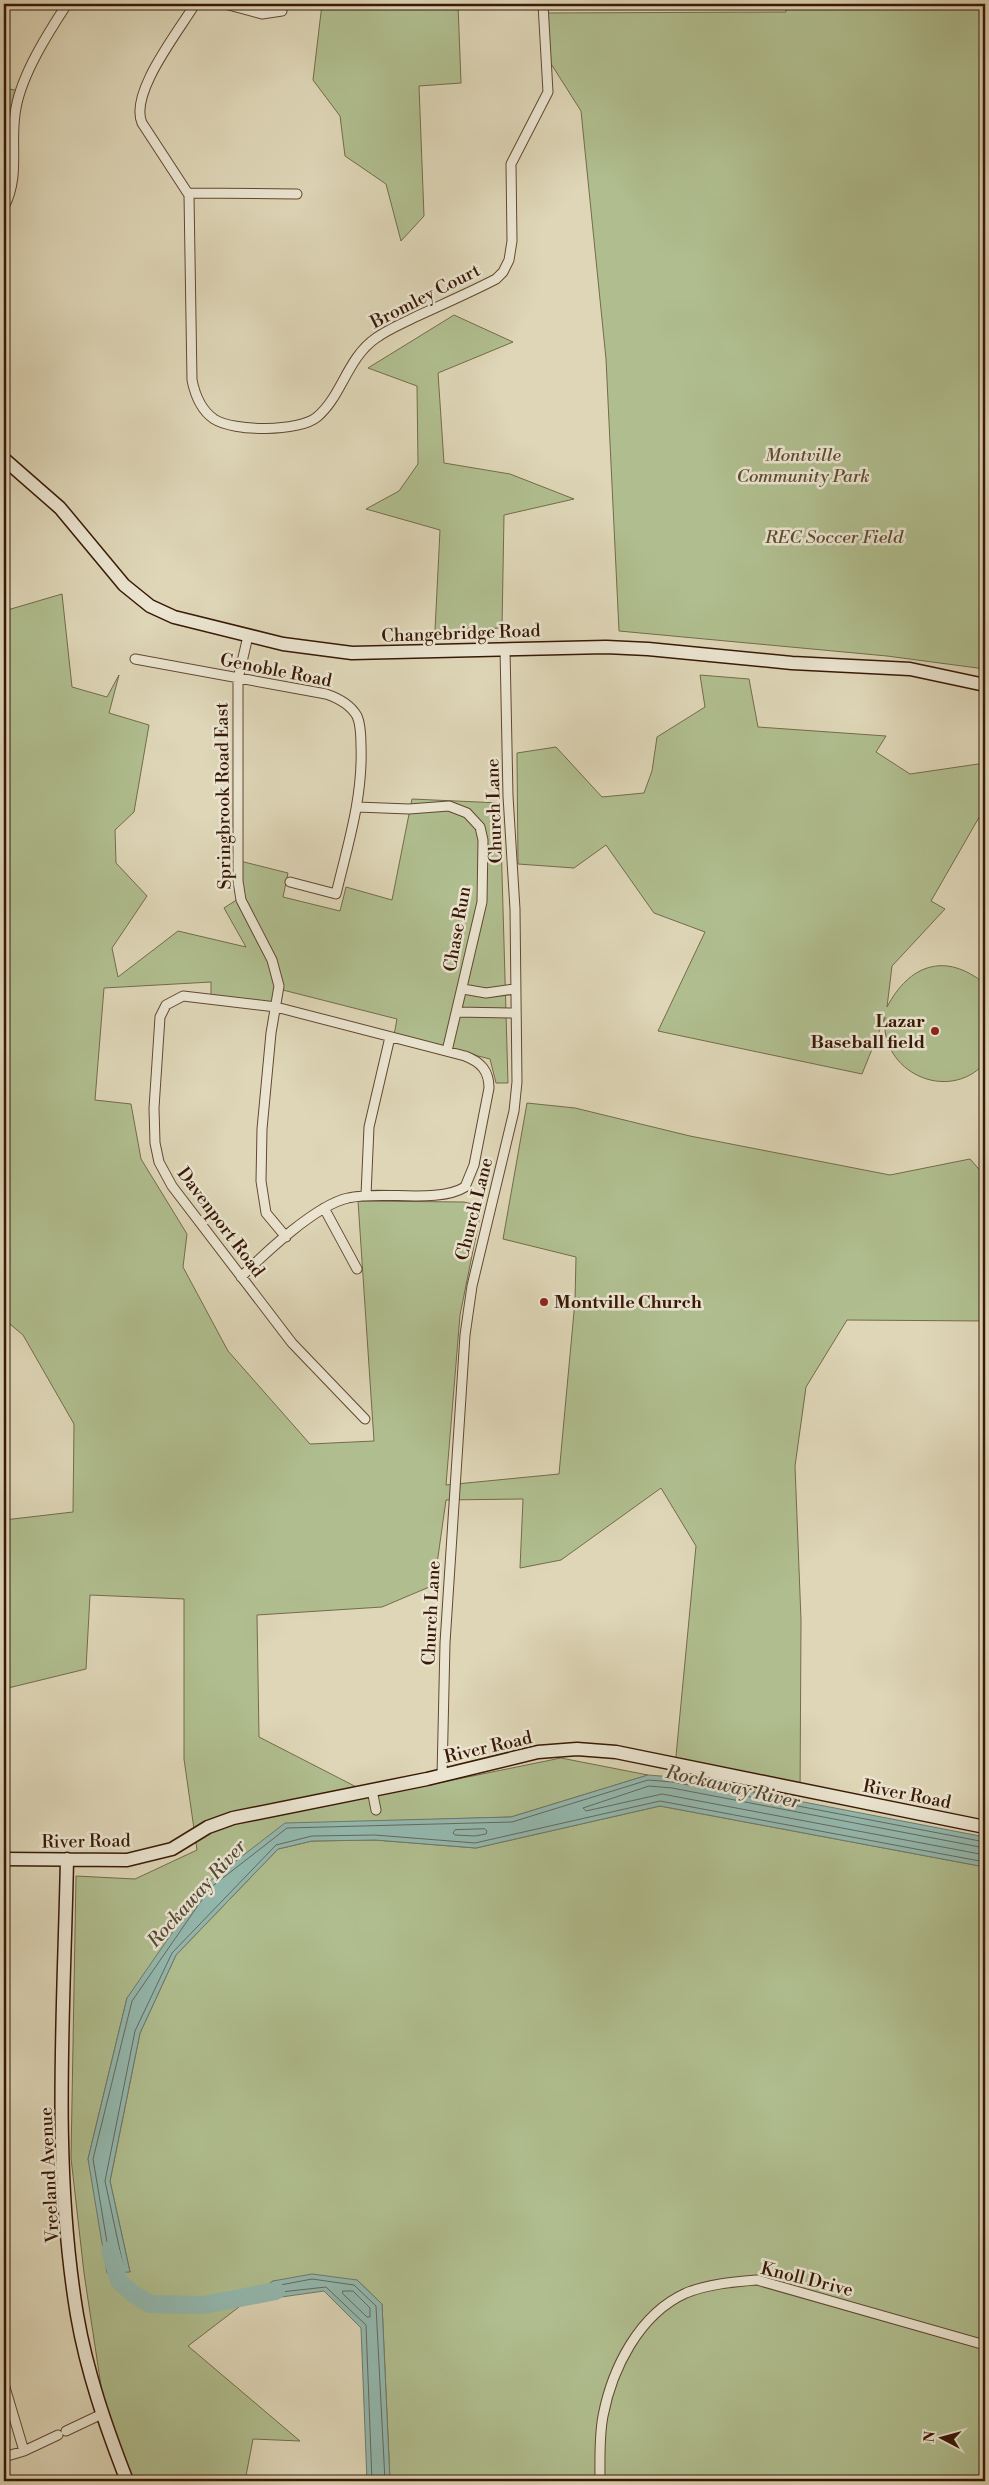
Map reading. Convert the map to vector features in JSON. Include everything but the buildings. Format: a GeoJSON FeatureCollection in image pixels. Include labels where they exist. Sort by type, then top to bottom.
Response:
{"type":"FeatureCollection","features":[{"type":"Feature","properties":{"kind":"street"},"geometry":{"type":"LineString","coordinates":[[4,206],[14,182],[14,122],[18,97],[36,57],[66,4]]}},
{"type":"Feature","properties":{"kind":"street","name":"Bromley Court"},"geometry":{"type":"LineString","coordinates":[[195,4],[145,86],[139,111],[142,123],[188,194],[190,210],[192,380],[198,399],[214,419],[232,426],[288,428],[306,424],[322,412],[355,359],[367,344],[394,328],[496,279],[507,266],[512,241],[511,164],[548,92],[543,4]]}},
{"type":"Feature","properties":{"kind":"street"},"geometry":{"type":"LineString","coordinates":[[225,4],[262,14],[282,11]]}},
{"type":"Feature","properties":{"kind":"street"},"geometry":{"type":"LineString","coordinates":[[188,194],[297,194]]}},
{"type":"Feature","properties":{"kind":"street","name":"Changebridge Road"},"geometry":{"type":"LineString","coordinates":[[4,459],[60,508],[124,586],[139,598],[174,617],[248,636],[320,651],[352,653],[606,647],[648,649],[792,662],[910,669],[985,684]]}},
{"type":"Feature","properties":{"kind":"street","name":"Springbrook Road East"},"geometry":{"type":"LineString","coordinates":[[248,636],[238,679],[239,894],[276,973],[278,992],[271,1032],[262,1129],[262,1181],[266,1212],[286,1237]]}},
{"type":"Feature","properties":{"kind":"street","name":"Church Lane"},"geometry":{"type":"LineString","coordinates":[[442,1776],[445,1643],[465,1335],[472,1286],[514,1111],[517,1082],[514,989],[515,909],[508,796],[505,649]]}},
{"type":"Feature","properties":{"kind":"street","name":"Genoble Road"},"geometry":{"type":"LineString","coordinates":[[135,659],[326,694],[344,702],[354,710],[360,729],[362,774],[358,806],[336,894],[290,882]]}},
{"type":"Feature","properties":{"kind":"street","name":"Chase Run"},"geometry":{"type":"LineString","coordinates":[[358,806],[408,809],[449,806],[462,810],[477,822],[483,840],[482,902],[447,1051]]}},
{"type":"Feature","properties":{"kind":"street","name":"Chase Run"},"geometry":{"type":"LineString","coordinates":[[463,989],[486,993],[514,989]]}},
{"type":"Feature","properties":{"kind":"street","name":"Davenport Road"},"geometry":{"type":"LineString","coordinates":[[365,1419],[292,1343],[172,1186],[159,1162],[155,1143],[154,1108],[159,1026],[162,1010],[166,1005],[183,996],[276,1008],[447,1051],[473,1059],[483,1066],[489,1080],[489,1088],[474,1165],[464,1187],[446,1194],[366,1195]]}},
{"type":"Feature","properties":{"kind":"street"},"geometry":{"type":"LineString","coordinates":[[457,1012],[516,1013]]}},
{"type":"Feature","properties":{"kind":"street"},"geometry":{"type":"LineString","coordinates":[[241,1277],[286,1237],[324,1208],[337,1200],[366,1195],[369,1127],[390,1037]]}},
{"type":"Feature","properties":{"kind":"street"},"geometry":{"type":"LineString","coordinates":[[324,1208],[357,1269]]}},
{"type":"Feature","properties":{"kind":"street","name":"River Road"},"geometry":{"type":"LineString","coordinates":[[4,1859],[127,1860],[159,1853],[183,1843],[208,1827],[233,1818],[442,1776],[557,1750],[616,1752],[985,1827]]}},
{"type":"Feature","properties":{"kind":"street"},"geometry":{"type":"LineString","coordinates":[[372,1790],[376,1810]]}},
{"type":"Feature","properties":{"kind":"street","name":"Vreeland Avenue"},"geometry":{"type":"LineString","coordinates":[[67,1859],[62,2143],[63,2185],[77,2315],[85,2353],[102,2414],[127,2481]]}},
{"type":"Feature","properties":{"kind":"street","name":"Knoll Drive"},"geometry":{"type":"LineString","coordinates":[[600,2481],[602,2418],[614,2374],[649,2320],[668,2303],[686,2293],[729,2282],[757,2280],[985,2345]]}},
{"type":"Feature","properties":{"kind":"street"},"geometry":{"type":"LineString","coordinates":[[4,2384],[24,2451]]}},
{"type":"Feature","properties":{"kind":"street"},"geometry":{"type":"LineString","coordinates":[[4,2457],[24,2451],[102,2414]]}},
{"type":"Feature","properties":{"kind":"green space"},"geometry":{"type":"Polygon","coordinates":[[[322,4],[458,4],[461,83],[419,86],[424,216],[401,241],[386,184],[345,156],[340,116],[313,80],[322,4]]]}},
{"type":"Feature","properties":{"kind":"green space"},"geometry":{"type":"Polygon","coordinates":[[[786,4],[985,4],[985,669],[887,656],[619,631],[606,359],[581,111],[548,59],[543,13],[786,12],[786,4]]]}},
{"type":"Feature","properties":{"kind":"green space"},"geometry":{"type":"Polygon","coordinates":[[[4,88],[20,91],[16,108],[4,107],[4,88]]]}},
{"type":"Feature","properties":{"kind":"green space"},"geometry":{"type":"Polygon","coordinates":[[[454,315],[513,342],[438,373],[444,463],[510,474],[574,499],[504,515],[502,628],[435,630],[440,530],[366,509],[399,491],[418,464],[417,386],[368,368],[454,315]]]}},
{"type":"Feature","properties":{"kind":"green space"},"geometry":{"type":"Polygon","coordinates":[[[62,594],[72,687],[107,697],[119,675],[109,713],[149,725],[134,812],[115,830],[116,863],[147,896],[112,948],[118,977],[178,931],[246,947],[224,908],[241,897],[236,860],[288,873],[283,897],[340,911],[346,887],[392,900],[412,799],[500,803],[508,1083],[496,1083],[490,1059],[394,1035],[397,1019],[275,988],[272,1007],[211,996],[211,982],[104,988],[95,1100],[131,1104],[141,1159],[187,1234],[183,1267],[228,1351],[310,1444],[374,1441],[358,1201],[464,1202],[482,1206],[460,1315],[446,1485],[559,1474],[575,1301],[576,1257],[503,1239],[527,1103],[575,1108],[690,1136],[890,1175],[970,1159],[985,1176],[985,1321],[847,1320],[806,1387],[795,1466],[801,1620],[800,1800],[674,1777],[696,1546],[661,1488],[561,1560],[520,1568],[523,1499],[446,1500],[434,1585],[382,1607],[257,1615],[259,1737],[374,1796],[561,1758],[648,1775],[511,1817],[285,1824],[127,1998],[88,2159],[130,2272],[110,2181],[140,2033],[176,1955],[278,1849],[312,1841],[375,1840],[476,1848],[660,1806],[985,1867],[985,2481],[390,2481],[382,2304],[357,2280],[273,2281],[188,2346],[300,2441],[253,2439],[245,2481],[134,2481],[106,2419],[84,2273],[71,2158],[76,1876],[135,1879],[197,1850],[184,1759],[184,1599],[90,1595],[86,1669],[4,1689],[4,1520],[73,1512],[74,1424],[23,1335],[4,1319],[4,611],[62,594]]]}},
{"type":"Feature","properties":{"kind":"green space"},"geometry":{"type":"Polygon","coordinates":[[[700,675],[749,679],[758,727],[886,736],[876,752],[910,774],[985,763],[985,807],[931,901],[945,909],[892,966],[887,1007],[906,981],[929,967],[956,968],[970,974],[985,984],[985,1063],[970,1075],[953,1081],[936,1081],[919,1076],[904,1067],[893,1053],[886,1036],[885,1017],[862,1074],[658,1031],[705,932],[654,913],[606,845],[574,868],[518,864],[517,753],[556,747],[602,797],[644,793],[652,771],[657,737],[705,707],[700,675]]]}},
{"type":"Feature","properties":{"kind":"water","name":"Rockaway River"},"geometry":{"type":"Polygon","coordinates":[[[648,1775],[674,1777],[985,1837],[985,1867],[660,1806],[476,1848],[375,1840],[312,1841],[278,1849],[176,1955],[140,2033],[110,2181],[130,2272],[107,2273],[88,2159],[127,1998],[206,1884],[285,1823],[511,1817],[648,1775]]]}},
{"type":"Feature","properties":{"kind":"water"},"geometry":{"type":"Polygon","coordinates":[[[312,2274],[357,2280],[382,2304],[390,2481],[367,2481],[361,2328],[324,2291],[246,2302],[273,2281],[312,2274]]]}},
{"type":"Feature","properties":{"kind":"waterway","name":"Rockaway River"},"geometry":{"type":"LineString","coordinates":[[110,2250],[119,2281],[132,2293],[150,2304],[203,2305],[276,2291]]}},
{"type":"Feature","properties":{"kind":"place","name":"Lazar Baseball field"},"geometry":{"type":"Point","coordinates":[935,1031]}},
{"type":"Feature","properties":{"kind":"place","name":"Montville Church"},"geometry":{"type":"Point","coordinates":[544,1302]}},
{"type":"Feature","properties":{"kind":"park label","name":"Montville Community Park"},"geometry":{"type":"Point","coordinates":[803,465]}},
{"type":"Feature","properties":{"kind":"park label","name":"REC Soccer Field"},"geometry":{"type":"Point","coordinates":[834,537]}}]}
